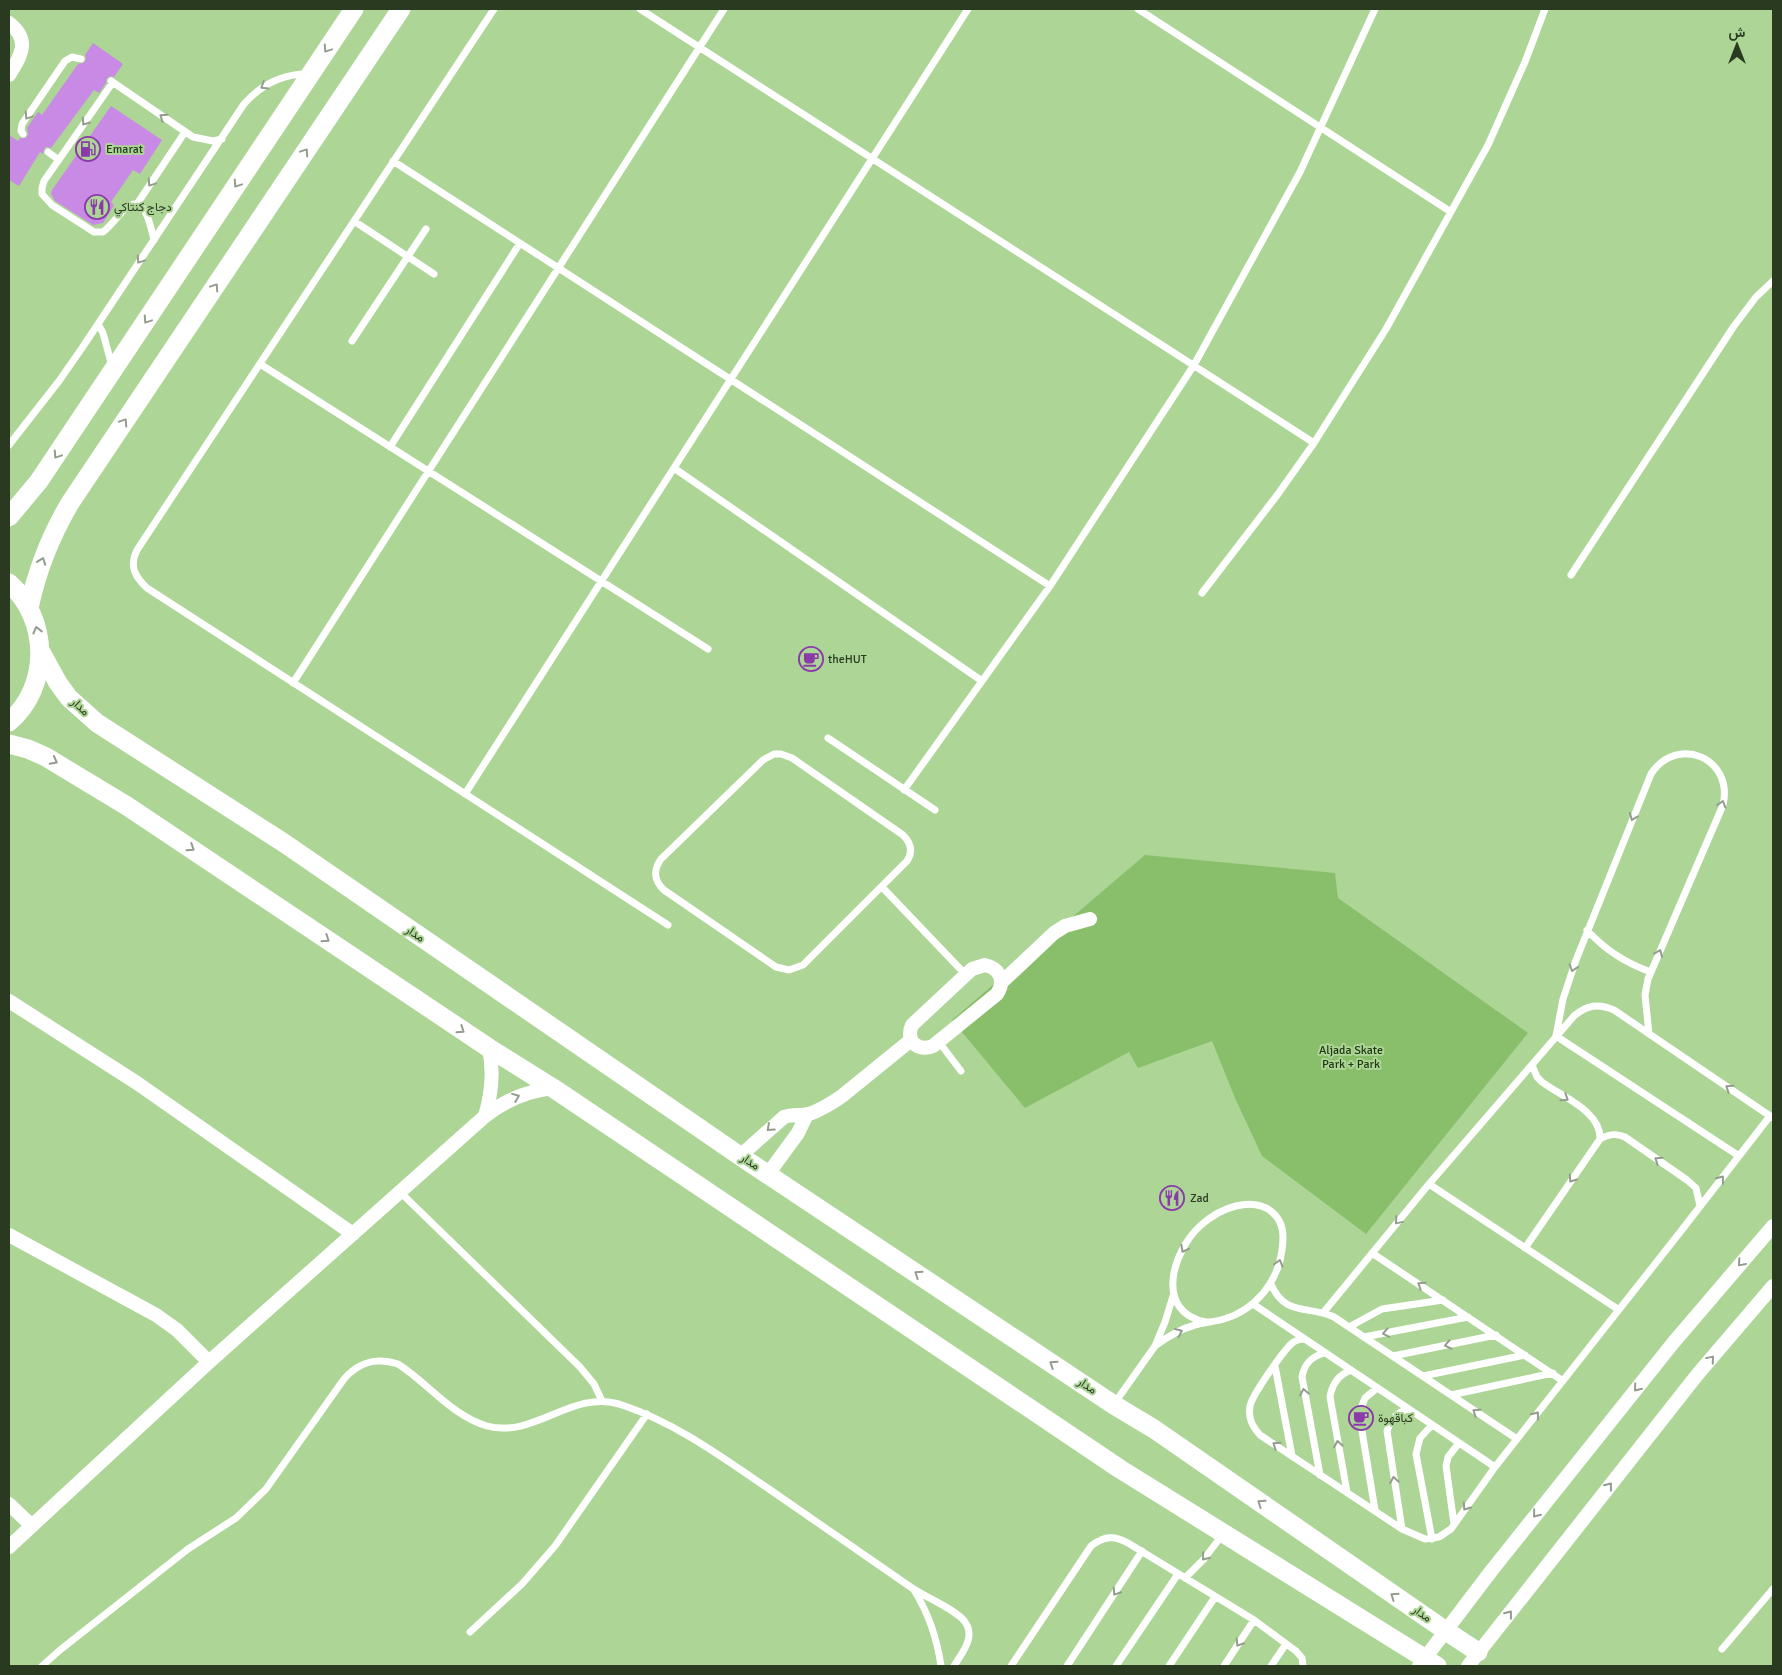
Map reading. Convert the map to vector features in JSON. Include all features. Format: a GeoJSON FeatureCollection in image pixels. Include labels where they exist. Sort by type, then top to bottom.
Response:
{"type":"FeatureCollection","features":[{"type":"Feature","properties":{"kind":"street"},"geometry":{"type":"LineString","coordinates":[[9,517],[40,481],[311,74],[342,17],[354,9]]}},
{"type":"Feature","properties":{"kind":"street"},"geometry":{"type":"LineString","coordinates":[[29,608],[40,564],[55,530],[70,503],[401,9]]}},
{"type":"Feature","properties":{"kind":"street"},"geometry":{"type":"LineString","coordinates":[[9,23],[17,30],[21,37],[22,45],[21,54],[9,75]]}},
{"type":"Feature","properties":{"kind":"street"},"geometry":{"type":"LineString","coordinates":[[9,583],[29,608],[35,622],[40,652],[39,667],[30,694],[23,706],[9,722]]}},
{"type":"Feature","properties":{"kind":"street","name":"مدار"},"geometry":{"type":"LineString","coordinates":[[40,652],[69,698],[98,723],[268,833],[740,1156],[1114,1405],[1154,1429],[1446,1631],[1473,1659]]}},
{"type":"Feature","properties":{"kind":"street"},"geometry":{"type":"LineString","coordinates":[[9,744],[28,749],[46,757],[111,796],[488,1048],[553,1088],[1120,1469],[1427,1664],[1446,1631],[1492,1570],[1673,1343],[1773,1226]]}},
{"type":"Feature","properties":{"kind":"street"},"geometry":{"type":"LineString","coordinates":[[1002,982],[1054,933],[1065,926],[1090,919]]}},
{"type":"Feature","properties":{"kind":"street"},"geometry":{"type":"LineString","coordinates":[[978,966],[991,966],[996,970],[1002,982],[1001,988],[992,998],[934,1046],[923,1048],[914,1044],[911,1040],[910,1030],[912,1025],[978,966]]}},
{"type":"Feature","properties":{"kind":"street"},"geometry":{"type":"LineString","coordinates":[[9,1001],[137,1083],[354,1234]]}},
{"type":"Feature","properties":{"kind":"street"},"geometry":{"type":"LineString","coordinates":[[740,1156],[784,1117],[791,1114],[807,1114],[842,1096],[911,1040]]}},
{"type":"Feature","properties":{"kind":"street"},"geometry":{"type":"LineString","coordinates":[[484,1117],[491,1094],[492,1083],[491,1060],[488,1048]]}},
{"type":"Feature","properties":{"kind":"street"},"geometry":{"type":"LineString","coordinates":[[9,1547],[209,1362],[484,1117],[509,1100],[530,1092],[553,1088]]}},
{"type":"Feature","properties":{"kind":"street"},"geometry":{"type":"LineString","coordinates":[[768,1174],[798,1133],[807,1114]]}},
{"type":"Feature","properties":{"kind":"street"},"geometry":{"type":"LineString","coordinates":[[9,1235],[156,1315],[177,1330],[209,1362]]}},
{"type":"Feature","properties":{"kind":"street"},"geometry":{"type":"LineString","coordinates":[[1473,1659],[1697,1375],[1773,1286]]}},
{"type":"Feature","properties":{"kind":"street"},"geometry":{"type":"LineString","coordinates":[[9,1504],[32,1526]]}},
{"type":"Feature","properties":{"kind":"lane"},"geometry":{"type":"LineString","coordinates":[[494,9],[137,550],[133,566],[136,576],[147,588],[668,925]]}},
{"type":"Feature","properties":{"kind":"lane"},"geometry":{"type":"LineString","coordinates":[[640,9],[1314,443]]}},
{"type":"Feature","properties":{"kind":"lane"},"geometry":{"type":"LineString","coordinates":[[293,682],[724,9]]}},
{"type":"Feature","properties":{"kind":"lane"},"geometry":{"type":"LineString","coordinates":[[465,794],[968,9]]}},
{"type":"Feature","properties":{"kind":"lane"},"geometry":{"type":"LineString","coordinates":[[1138,9],[1451,212]]}},
{"type":"Feature","properties":{"kind":"lane"},"geometry":{"type":"LineString","coordinates":[[904,790],[1050,586],[1194,365],[1282,208],[1375,9]]}},
{"type":"Feature","properties":{"kind":"lane"},"geometry":{"type":"LineString","coordinates":[[1202,593],[1241,544],[1314,443],[1386,329],[1488,144],[1525,62],[1545,9]]}},
{"type":"Feature","properties":{"kind":"lane"},"geometry":{"type":"LineString","coordinates":[[23,134],[21,131],[22,124],[65,61],[72,57],[82,59]]}},
{"type":"Feature","properties":{"kind":"lane"},"geometry":{"type":"LineString","coordinates":[[9,444],[58,381],[98,324],[244,104],[259,89],[278,78],[311,74]]}},
{"type":"Feature","properties":{"kind":"lane"},"geometry":{"type":"LineString","coordinates":[[154,240],[149,218],[142,207],[137,204],[132,204],[126,208],[103,232],[94,232],[52,205],[42,194],[44,181],[112,81],[193,137],[213,141],[222,138]]}},
{"type":"Feature","properties":{"kind":"lane"},"geometry":{"type":"LineString","coordinates":[[137,204],[185,132]]}},
{"type":"Feature","properties":{"kind":"lane"},"geometry":{"type":"LineString","coordinates":[[48,152],[58,160]]}},
{"type":"Feature","properties":{"kind":"lane"},"geometry":{"type":"LineString","coordinates":[[393,161],[1050,586]]}},
{"type":"Feature","properties":{"kind":"lane"},"geometry":{"type":"LineString","coordinates":[[354,221],[434,274]]}},
{"type":"Feature","properties":{"kind":"lane"},"geometry":{"type":"LineString","coordinates":[[352,341],[426,229]]}},
{"type":"Feature","properties":{"kind":"lane"},"geometry":{"type":"LineString","coordinates":[[390,447],[520,243]]}},
{"type":"Feature","properties":{"kind":"lane"},"geometry":{"type":"LineString","coordinates":[[1571,575],[1740,318],[1756,297],[1773,280]]}},
{"type":"Feature","properties":{"kind":"lane"},"geometry":{"type":"LineString","coordinates":[[98,324],[103,332],[113,370]]}},
{"type":"Feature","properties":{"kind":"lane"},"geometry":{"type":"LineString","coordinates":[[260,364],[708,649]]}},
{"type":"Feature","properties":{"kind":"lane"},"geometry":{"type":"LineString","coordinates":[[674,468],[982,681]]}},
{"type":"Feature","properties":{"kind":"lane"},"geometry":{"type":"LineString","coordinates":[[828,738],[935,810]]}},
{"type":"Feature","properties":{"kind":"lane"},"geometry":{"type":"LineString","coordinates":[[781,754],[792,758],[907,839],[910,844],[910,856],[882,887],[802,965],[789,970],[776,967],[664,890],[659,885],[655,872],[661,859],[763,760],[768,756],[781,754]]}},
{"type":"Feature","properties":{"kind":"lane"},"geometry":{"type":"LineString","coordinates":[[1556,1036],[1564,999],[1588,930],[1651,774],[1662,761],[1677,754],[1694,755],[1709,761],[1715,767],[1723,781],[1725,797],[1646,986],[1649,1034]]}},
{"type":"Feature","properties":{"kind":"lane"},"geometry":{"type":"LineString","coordinates":[[882,887],[966,975]]}},
{"type":"Feature","properties":{"kind":"lane"},"geometry":{"type":"LineString","coordinates":[[1588,930],[1596,940],[1616,956],[1651,972]]}},
{"type":"Feature","properties":{"kind":"lane"},"geometry":{"type":"LineString","coordinates":[[1305,1339],[1292,1343],[1255,1394],[1250,1404],[1252,1426],[1260,1435],[1402,1528],[1419,1537],[1432,1539],[1445,1534],[1495,1467],[1738,1156],[1771,1117],[1614,1010],[1597,1005],[1588,1006],[1580,1010],[1556,1036],[1429,1184],[1323,1313]]}},
{"type":"Feature","properties":{"kind":"lane"},"geometry":{"type":"LineString","coordinates":[[1556,1036],[1738,1156]]}},
{"type":"Feature","properties":{"kind":"lane"},"geometry":{"type":"LineString","coordinates":[[939,1042],[961,1071]]}},
{"type":"Feature","properties":{"kind":"lane"},"geometry":{"type":"LineString","coordinates":[[1532,1065],[1537,1077],[1542,1082],[1593,1116],[1599,1127],[1600,1139]]}},
{"type":"Feature","properties":{"kind":"lane"},"geometry":{"type":"LineString","coordinates":[[1525,1248],[1600,1139],[1615,1134],[1625,1138],[1692,1184],[1698,1194],[1700,1206]]}},
{"type":"Feature","properties":{"kind":"lane"},"geometry":{"type":"LineString","coordinates":[[1429,1184],[1619,1310]]}},
{"type":"Feature","properties":{"kind":"lane"},"geometry":{"type":"LineString","coordinates":[[400,1192],[580,1368],[594,1384],[602,1401]]}},
{"type":"Feature","properties":{"kind":"lane"},"geometry":{"type":"LineString","coordinates":[[1114,1405],[1155,1346],[1166,1322],[1173,1296],[1176,1265],[1191,1236],[1209,1219],[1226,1210],[1244,1204],[1260,1205],[1274,1214],[1284,1236],[1282,1254],[1271,1284],[1253,1304],[1235,1315],[1179,1331],[1155,1346]]}},
{"type":"Feature","properties":{"kind":"lane"},"geometry":{"type":"LineString","coordinates":[[1372,1253],[1563,1381]]}},
{"type":"Feature","properties":{"kind":"lane"},"geometry":{"type":"LineString","coordinates":[[1271,1284],[1278,1296],[1288,1305],[1300,1310],[1323,1313],[1334,1317],[1517,1440]]}},
{"type":"Feature","properties":{"kind":"lane"},"geometry":{"type":"LineString","coordinates":[[1173,1296],[1177,1304],[1189,1317],[1206,1322]]}},
{"type":"Feature","properties":{"kind":"lane"},"geometry":{"type":"LineString","coordinates":[[1349,1327],[1382,1309],[1443,1300]]}},
{"type":"Feature","properties":{"kind":"lane"},"geometry":{"type":"LineString","coordinates":[[1253,1304],[1495,1467]]}},
{"type":"Feature","properties":{"kind":"lane"},"geometry":{"type":"LineString","coordinates":[[1364,1337],[1468,1317]]}},
{"type":"Feature","properties":{"kind":"lane"},"geometry":{"type":"LineString","coordinates":[[1393,1356],[1496,1335]]}},
{"type":"Feature","properties":{"kind":"lane"},"geometry":{"type":"LineString","coordinates":[[1320,1475],[1302,1377],[1303,1370],[1311,1359],[1324,1353]]}},
{"type":"Feature","properties":{"kind":"lane"},"geometry":{"type":"LineString","coordinates":[[1423,1376],[1525,1355]]}},
{"type":"Feature","properties":{"kind":"lane"},"geometry":{"type":"LineString","coordinates":[[42,1666],[188,1549],[236,1518],[251,1505],[266,1489],[344,1379],[359,1366],[378,1361],[398,1364],[459,1412],[476,1422],[489,1426],[505,1428],[521,1426],[536,1422],[570,1406],[591,1401],[618,1404],[647,1414],[708,1447],[914,1589],[958,1615],[965,1622],[969,1630],[969,1640],[954,1666]]}},
{"type":"Feature","properties":{"kind":"lane"},"geometry":{"type":"LineString","coordinates":[[1275,1366],[1292,1456]]}},
{"type":"Feature","properties":{"kind":"lane"},"geometry":{"type":"LineString","coordinates":[[1347,1492],[1330,1397],[1331,1390],[1338,1377],[1350,1370]]}},
{"type":"Feature","properties":{"kind":"lane"},"geometry":{"type":"LineString","coordinates":[[1451,1395],[1553,1373]]}},
{"type":"Feature","properties":{"kind":"lane"},"geometry":{"type":"LineString","coordinates":[[1375,1510],[1359,1413],[1365,1398],[1377,1388]]}},
{"type":"Feature","properties":{"kind":"lane"},"geometry":{"type":"LineString","coordinates":[[1402,1528],[1387,1431],[1394,1417],[1408,1409]]}},
{"type":"Feature","properties":{"kind":"lane"},"geometry":{"type":"LineString","coordinates":[[470,1632],[522,1584],[555,1546],[647,1414]]}},
{"type":"Feature","properties":{"kind":"lane"},"geometry":{"type":"LineString","coordinates":[[1432,1425],[1420,1438],[1416,1454],[1432,1539]]}},
{"type":"Feature","properties":{"kind":"lane"},"geometry":{"type":"LineString","coordinates":[[1454,1524],[1446,1466],[1452,1450],[1459,1444]]}},
{"type":"Feature","properties":{"kind":"lane"},"geometry":{"type":"LineString","coordinates":[[1116,1666],[1181,1576],[1204,1559],[1224,1534]]}},
{"type":"Feature","properties":{"kind":"lane"},"geometry":{"type":"LineString","coordinates":[[1011,1666],[1091,1546],[1109,1536],[1119,1538],[1142,1551],[1254,1620],[1302,1658],[1303,1666]]}},
{"type":"Feature","properties":{"kind":"lane"},"geometry":{"type":"LineString","coordinates":[[1067,1666],[1142,1551]]}},
{"type":"Feature","properties":{"kind":"lane"},"geometry":{"type":"LineString","coordinates":[[914,1589],[932,1626],[941,1666]]}},
{"type":"Feature","properties":{"kind":"lane"},"geometry":{"type":"LineString","coordinates":[[1722,1649],[1773,1589]]}},
{"type":"Feature","properties":{"kind":"lane"},"geometry":{"type":"LineString","coordinates":[[1170,1666],[1215,1597]]}},
{"type":"Feature","properties":{"kind":"lane"},"geometry":{"type":"LineString","coordinates":[[1224,1666],[1254,1620]]}},
{"type":"Feature","properties":{"kind":"lane"},"geometry":{"type":"LineString","coordinates":[[1271,1666],[1286,1644]]}},
{"type":"Feature","properties":{"kind":"green space","name":"Aljada Skate Park + Park"},"geometry":{"type":"Polygon","coordinates":[[[1145,855],[1335,873],[1338,898],[1528,1033],[1366,1234],[1262,1156],[1235,1098],[1212,1041],[1138,1068],[1129,1052],[1025,1108],[952,1020],[1145,855]]]}},
{"type":"Feature","properties":{"kind":"building"},"geometry":{"type":"Polygon","coordinates":[[[93,43],[123,64],[114,77],[107,78],[99,93],[94,90],[51,148],[45,147],[43,154],[40,152],[19,186],[9,180],[9,135],[18,141],[20,138],[26,138],[28,134],[27,128],[38,112],[42,115],[78,64],[85,62],[85,55],[93,43]]]}},
{"type":"Feature","properties":{"kind":"building"},"geometry":{"type":"Polygon","coordinates":[[[111,106],[162,140],[140,174],[133,170],[111,202],[114,205],[103,223],[93,225],[55,201],[51,194],[111,106]]]}},
{"type":"Feature","properties":{"kind":"place","name":"Emarat"},"geometry":{"type":"Point","coordinates":[88,149]}},
{"type":"Feature","properties":{"kind":"place","name":"دجاج كنتاكي"},"geometry":{"type":"Point","coordinates":[97,207]}},
{"type":"Feature","properties":{"kind":"place","name":"theHUT"},"geometry":{"type":"Point","coordinates":[811,659]}},
{"type":"Feature","properties":{"kind":"place","name":"Zad"},"geometry":{"type":"Point","coordinates":[1172,1198]}},
{"type":"Feature","properties":{"kind":"place","name":"كباقهوة"},"geometry":{"type":"Point","coordinates":[1361,1418]}}]}
